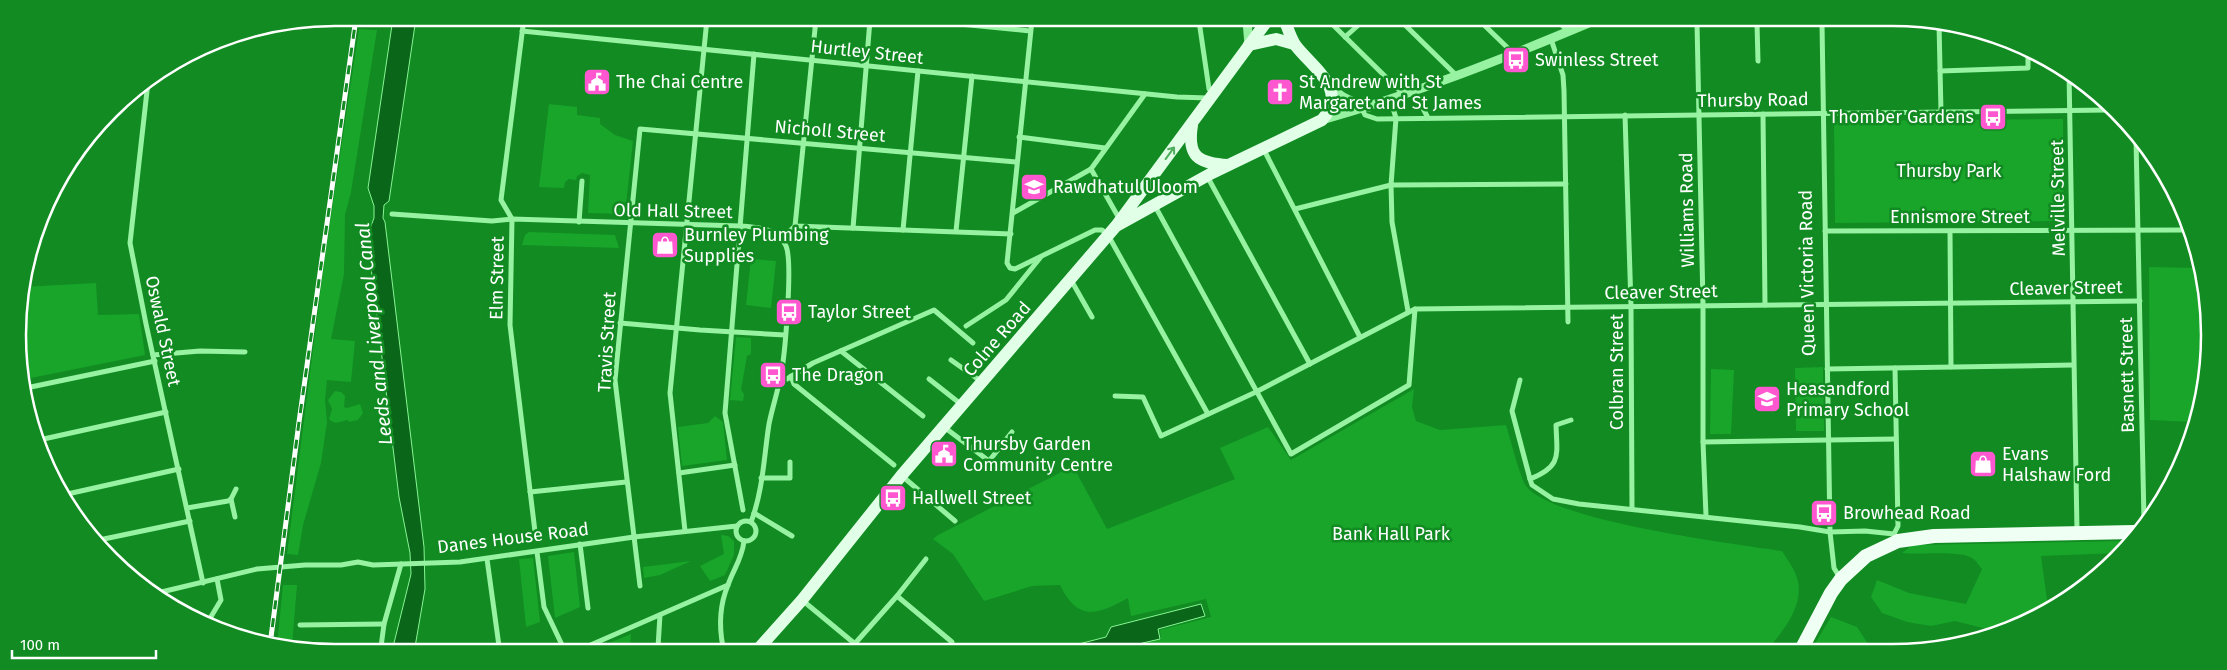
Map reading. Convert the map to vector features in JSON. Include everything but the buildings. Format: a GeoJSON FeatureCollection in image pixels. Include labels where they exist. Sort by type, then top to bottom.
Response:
{"type":"FeatureCollection","features":[{"type":"Feature","properties":{"kind":"highway"},"geometry":{"type":"LineString","coordinates":[[1804,644],[1826,601],[1844,576],[1866,556],[1896,537],[2130,532]]}},
{"type":"Feature","properties":{"kind":"main road","name":"Colne Road"},"geometry":{"type":"LineString","coordinates":[[763,644],[802,600],[898,470],[944,427],[1115,227],[1263,26]]}},
{"type":"Feature","properties":{"kind":"main road"},"geometry":{"type":"LineString","coordinates":[[1115,227],[1207,176],[1322,120],[1328,113],[1333,96],[1330,86],[1294,44],[1287,26]]}},
{"type":"Feature","properties":{"kind":"main road"},"geometry":{"type":"LineString","coordinates":[[1249,45],[1276,39],[1294,44]]}},
{"type":"Feature","properties":{"kind":"main road"},"geometry":{"type":"LineString","coordinates":[[1192,122],[1190,140],[1197,158],[1208,164],[1228,166]]}},
{"type":"Feature","properties":{"kind":"street","name":"Elm Street"},"geometry":{"type":"LineString","coordinates":[[523,26],[501,200],[512,219],[510,326],[536,540]]}},
{"type":"Feature","properties":{"kind":"street"},"geometry":{"type":"LineString","coordinates":[[685,531],[670,393],[694,133],[706,26]]}},
{"type":"Feature","properties":{"kind":"street"},"geometry":{"type":"LineString","coordinates":[[751,522],[761,478],[770,423],[781,378],[790,267],[786,247],[782,239],[795,226],[815,26]]}},
{"type":"Feature","properties":{"kind":"street"},"geometry":{"type":"LineString","coordinates":[[853,228],[870,26]]}},
{"type":"Feature","properties":{"kind":"street"},"geometry":{"type":"LineString","coordinates":[[980,26],[1030,31]]}},
{"type":"Feature","properties":{"kind":"street"},"geometry":{"type":"LineString","coordinates":[[1031,26],[1007,263],[1010,268],[1015,269],[1095,230],[1115,227]]}},
{"type":"Feature","properties":{"kind":"street"},"geometry":{"type":"LineString","coordinates":[[1200,26],[1209,89],[1212,96]]}},
{"type":"Feature","properties":{"kind":"street"},"geometry":{"type":"LineString","coordinates":[[1247,26],[1249,45]]}},
{"type":"Feature","properties":{"kind":"street"},"geometry":{"type":"LineString","coordinates":[[1334,26],[1403,94]]}},
{"type":"Feature","properties":{"kind":"street"},"geometry":{"type":"LineString","coordinates":[[1345,38],[1358,26]]}},
{"type":"Feature","properties":{"kind":"street"},"geometry":{"type":"LineString","coordinates":[[1406,26],[1458,76]]}},
{"type":"Feature","properties":{"kind":"street"},"geometry":{"type":"LineString","coordinates":[[1486,26],[1515,54]]}},
{"type":"Feature","properties":{"kind":"street"},"geometry":{"type":"LineString","coordinates":[[1562,26],[1569,32]]}},
{"type":"Feature","properties":{"kind":"street"},"geometry":{"type":"LineString","coordinates":[[1322,120],[1366,108],[1458,76],[1582,26]]}},
{"type":"Feature","properties":{"kind":"street","name":"Williams Road"},"geometry":{"type":"LineString","coordinates":[[1697,26],[1703,305],[1703,442],[1706,516]]}},
{"type":"Feature","properties":{"kind":"street"},"geometry":{"type":"LineString","coordinates":[[1757,26],[1758,61]]}},
{"type":"Feature","properties":{"kind":"street","name":"Queen Victoria Road"},"geometry":{"type":"LineString","coordinates":[[1822,26],[1830,532],[1834,568],[1844,576]]}},
{"type":"Feature","properties":{"kind":"street"},"geometry":{"type":"LineString","coordinates":[[1939,30],[1942,112]]}},
{"type":"Feature","properties":{"kind":"street","name":"Hurtley Street"},"geometry":{"type":"LineString","coordinates":[[522,31],[1145,94],[1177,97],[1212,96]]}},
{"type":"Feature","properties":{"kind":"street"},"geometry":{"type":"LineString","coordinates":[[1550,39],[1563,74],[1568,322]]}},
{"type":"Feature","properties":{"kind":"street"},"geometry":{"type":"LineString","coordinates":[[743,510],[725,413],[754,54]]}},
{"type":"Feature","properties":{"kind":"street"},"geometry":{"type":"LineString","coordinates":[[1940,71],[2028,68],[2028,58]]}},
{"type":"Feature","properties":{"kind":"street"},"geometry":{"type":"LineString","coordinates":[[904,230],[918,71]]}},
{"type":"Feature","properties":{"kind":"street"},"geometry":{"type":"LineString","coordinates":[[956,231],[972,76]]}},
{"type":"Feature","properties":{"kind":"street","name":"Melville Street"},"geometry":{"type":"LineString","coordinates":[[2069,82],[2077,533]]}},
{"type":"Feature","properties":{"kind":"street"},"geometry":{"type":"LineString","coordinates":[[1330,86],[1338,95],[1366,108]]}},
{"type":"Feature","properties":{"kind":"street","name":"Oswald Street"},"geometry":{"type":"LineString","coordinates":[[147,90],[130,243],[203,583]]}},
{"type":"Feature","properties":{"kind":"street"},"geometry":{"type":"LineString","coordinates":[[1414,91],[1428,118]]}},
{"type":"Feature","properties":{"kind":"street"},"geometry":{"type":"LineString","coordinates":[[1013,213],[1091,169],[1145,94]]}},
{"type":"Feature","properties":{"kind":"street"},"geometry":{"type":"LineString","coordinates":[[1390,99],[1396,118],[1391,186],[1392,222],[1408,311]]}},
{"type":"Feature","properties":{"kind":"street","name":"Thursby Road"},"geometry":{"type":"LineString","coordinates":[[1366,108],[1365,115],[1377,119],[1564,115],[2103,110]]}},
{"type":"Feature","properties":{"kind":"street"},"geometry":{"type":"LineString","coordinates":[[1763,114],[1765,305]]}},
{"type":"Feature","properties":{"kind":"street","name":"Colbran Street"},"geometry":{"type":"LineString","coordinates":[[1625,115],[1630,306],[1632,509]]}},
{"type":"Feature","properties":{"kind":"street","name":"Nicholl Street"},"geometry":{"type":"LineString","coordinates":[[640,128],[1016,162]]}},
{"type":"Feature","properties":{"kind":"street","name":"Travis Street"},"geometry":{"type":"LineString","coordinates":[[640,128],[615,380],[640,586]]}},
{"type":"Feature","properties":{"kind":"street"},"geometry":{"type":"LineString","coordinates":[[1019,137],[1105,148]]}},
{"type":"Feature","properties":{"kind":"street","name":"Basnett Street"},"geometry":{"type":"LineString","coordinates":[[2136,146],[2144,514]]}},
{"type":"Feature","properties":{"kind":"street"},"geometry":{"type":"LineString","coordinates":[[1263,148],[1360,337]]}},
{"type":"Feature","properties":{"kind":"street"},"geometry":{"type":"LineString","coordinates":[[1091,169],[1115,227],[1208,414]]}},
{"type":"Feature","properties":{"kind":"street"},"geometry":{"type":"LineString","coordinates":[[1207,176],[1310,364]]}},
{"type":"Feature","properties":{"kind":"street"},"geometry":{"type":"LineString","coordinates":[[579,222],[582,181]]}},
{"type":"Feature","properties":{"kind":"street"},"geometry":{"type":"LineString","coordinates":[[1295,209],[1391,186],[1566,184]]}},
{"type":"Feature","properties":{"kind":"street"},"geometry":{"type":"LineString","coordinates":[[1155,206],[1291,454],[1409,385],[1416,308]]}},
{"type":"Feature","properties":{"kind":"street","name":"Old Hall Street"},"geometry":{"type":"LineString","coordinates":[[392,214],[492,221],[512,219],[760,227],[776,234],[782,239]]}},
{"type":"Feature","properties":{"kind":"street"},"geometry":{"type":"LineString","coordinates":[[795,226],[1011,234]]}},
{"type":"Feature","properties":{"kind":"street","name":"Ennismore Street"},"geometry":{"type":"LineString","coordinates":[[1825,231],[2182,230]]}},
{"type":"Feature","properties":{"kind":"street"},"geometry":{"type":"LineString","coordinates":[[1950,231],[1951,367]]}},
{"type":"Feature","properties":{"kind":"street"},"geometry":{"type":"LineString","coordinates":[[966,326],[1006,300],[1042,256]]}},
{"type":"Feature","properties":{"kind":"street"},"geometry":{"type":"LineString","coordinates":[[1071,280],[1092,316]]}},
{"type":"Feature","properties":{"kind":"street","name":"Cleaver Street"},"geometry":{"type":"LineString","coordinates":[[1115,396],[1143,397],[1161,436],[1256,392],[1416,308],[2140,301]]}},
{"type":"Feature","properties":{"kind":"street"},"geometry":{"type":"LineString","coordinates":[[781,378],[787,379],[813,363],[934,310],[974,343]]}},
{"type":"Feature","properties":{"kind":"street"},"geometry":{"type":"LineString","coordinates":[[620,323],[785,335]]}},
{"type":"Feature","properties":{"kind":"street"},"geometry":{"type":"LineString","coordinates":[[841,351],[923,416]]}},
{"type":"Feature","properties":{"kind":"street"},"geometry":{"type":"LineString","coordinates":[[153,355],[184,352],[245,352]]}},
{"type":"Feature","properties":{"kind":"street"},"geometry":{"type":"LineString","coordinates":[[951,360],[982,382]]}},
{"type":"Feature","properties":{"kind":"street"},"geometry":{"type":"LineString","coordinates":[[31,387],[154,361]]}},
{"type":"Feature","properties":{"kind":"street"},"geometry":{"type":"LineString","coordinates":[[1827,369],[2073,365]]}},
{"type":"Feature","properties":{"kind":"street"},"geometry":{"type":"LineString","coordinates":[[1520,380],[1512,411],[1530,479],[1532,485],[1553,499],[1579,504],[1706,516],[1830,532],[1865,531],[1896,537],[1898,526],[1895,368]]}},
{"type":"Feature","properties":{"kind":"street"},"geometry":{"type":"LineString","coordinates":[[791,376],[794,384],[898,470],[955,521]]}},
{"type":"Feature","properties":{"kind":"street"},"geometry":{"type":"LineString","coordinates":[[929,379],[962,405]]}},
{"type":"Feature","properties":{"kind":"street"},"geometry":{"type":"LineString","coordinates":[[45,439],[166,412]]}},
{"type":"Feature","properties":{"kind":"street"},"geometry":{"type":"LineString","coordinates":[[1530,479],[1546,473],[1552,468],[1557,453],[1556,424],[1571,420]]}},
{"type":"Feature","properties":{"kind":"street"},"geometry":{"type":"LineString","coordinates":[[944,427],[989,461],[1012,432]]}},
{"type":"Feature","properties":{"kind":"street"},"geometry":{"type":"LineString","coordinates":[[1703,442],[1896,439]]}},
{"type":"Feature","properties":{"kind":"street"},"geometry":{"type":"LineString","coordinates":[[761,478],[790,478],[790,462]]}},
{"type":"Feature","properties":{"kind":"street"},"geometry":{"type":"LineString","coordinates":[[679,473],[735,465]]}},
{"type":"Feature","properties":{"kind":"street"},"geometry":{"type":"LineString","coordinates":[[71,494],[179,469]]}},
{"type":"Feature","properties":{"kind":"street"},"geometry":{"type":"LineString","coordinates":[[530,492],[626,482]]}},
{"type":"Feature","properties":{"kind":"street"},"geometry":{"type":"LineString","coordinates":[[236,489],[231,499],[236,518]]}},
{"type":"Feature","properties":{"kind":"street"},"geometry":{"type":"LineString","coordinates":[[187,508],[231,499]]}},
{"type":"Feature","properties":{"kind":"street"},"geometry":{"type":"LineString","coordinates":[[754,513],[792,536]]}},
{"type":"Feature","properties":{"kind":"street"},"geometry":{"type":"LineString","coordinates":[[103,539],[190,521]]}},
{"type":"Feature","properties":{"kind":"street"},"geometry":{"type":"LineString","coordinates":[[742,521],[751,522],[756,528],[755,536],[744,541],[737,536],[737,526],[742,521]]}},
{"type":"Feature","properties":{"kind":"street","name":"Danes House Road"},"geometry":{"type":"LineString","coordinates":[[163,592],[258,569],[341,565],[358,562],[373,565],[488,559],[580,544],[737,526]]}},
{"type":"Feature","properties":{"kind":"street"},"geometry":{"type":"LineString","coordinates":[[723,644],[721,612],[728,585],[743,555],[744,541]]}},
{"type":"Feature","properties":{"kind":"street"},"geometry":{"type":"LineString","coordinates":[[580,544],[588,608]]}},
{"type":"Feature","properties":{"kind":"street"},"geometry":{"type":"LineString","coordinates":[[538,552],[544,607],[562,644]]}},
{"type":"Feature","properties":{"kind":"street"},"geometry":{"type":"LineString","coordinates":[[488,559],[499,644]]}},
{"type":"Feature","properties":{"kind":"street"},"geometry":{"type":"LineString","coordinates":[[854,644],[897,596],[926,559]]}},
{"type":"Feature","properties":{"kind":"street"},"geometry":{"type":"LineString","coordinates":[[381,644],[384,624],[403,564]]}},
{"type":"Feature","properties":{"kind":"street"},"geometry":{"type":"LineString","coordinates":[[211,617],[222,600],[217,579]]}},
{"type":"Feature","properties":{"kind":"street"},"geometry":{"type":"LineString","coordinates":[[593,644],[728,585]]}},
{"type":"Feature","properties":{"kind":"street"},"geometry":{"type":"LineString","coordinates":[[897,596],[952,642]]}},
{"type":"Feature","properties":{"kind":"street"},"geometry":{"type":"LineString","coordinates":[[802,600],[852,644]]}},
{"type":"Feature","properties":{"kind":"street"},"geometry":{"type":"LineString","coordinates":[[658,644],[660,616]]}},
{"type":"Feature","properties":{"kind":"street"},"geometry":{"type":"LineString","coordinates":[[300,625],[384,624]]}},
{"type":"Feature","properties":{"kind":"green space"},"geometry":{"type":"Polygon","coordinates":[[[359,29],[377,30],[351,192],[345,215],[344,274],[331,339],[355,341],[351,382],[327,380],[325,400],[327,422],[321,463],[303,525],[298,555],[287,554],[325,255],[359,29]]]}},
{"type":"Feature","properties":{"kind":"green space"},"geometry":{"type":"Polygon","coordinates":[[[549,104],[577,107],[577,115],[600,118],[600,124],[615,135],[633,141],[625,214],[588,213],[590,175],[582,173],[577,176],[576,180],[569,179],[565,182],[564,188],[539,187],[549,104]]]}},
{"type":"Feature","properties":{"kind":"green space","name":"Thursby Park"},"geometry":{"type":"Polygon","coordinates":[[[2063,119],[2064,221],[1835,223],[1834,121],[2063,119]]]}},
{"type":"Feature","properties":{"kind":"green space"},"geometry":{"type":"Polygon","coordinates":[[[529,232],[615,235],[619,248],[522,245],[525,235],[529,232]]]}},
{"type":"Feature","properties":{"kind":"green space"},"geometry":{"type":"Polygon","coordinates":[[[751,259],[776,261],[771,308],[746,305],[751,259]]]}},
{"type":"Feature","properties":{"kind":"green space"},"geometry":{"type":"Polygon","coordinates":[[[2149,267],[2193,268],[2198,295],[2201,335],[2198,375],[2190,415],[2188,422],[2150,420],[2149,267]]]}},
{"type":"Feature","properties":{"kind":"green space"},"geometry":{"type":"Polygon","coordinates":[[[96,283],[98,315],[139,314],[145,355],[29,378],[26,335],[30,287],[96,283]]]}},
{"type":"Feature","properties":{"kind":"green space"},"geometry":{"type":"Polygon","coordinates":[[[736,337],[751,338],[751,354],[747,356],[741,390],[744,394],[743,401],[730,400],[736,337]]]}},
{"type":"Feature","properties":{"kind":"green space"},"geometry":{"type":"Polygon","coordinates":[[[1823,367],[1824,431],[1796,431],[1795,368],[1823,367]]]}},
{"type":"Feature","properties":{"kind":"green space"},"geometry":{"type":"Polygon","coordinates":[[[1711,369],[1734,370],[1731,434],[1710,434],[1711,369]]]}},
{"type":"Feature","properties":{"kind":"green space","name":"Bank Hall Park"},"geometry":{"type":"Polygon","coordinates":[[[1414,389],[1412,407],[1416,421],[1440,430],[1506,425],[1526,486],[1543,499],[1570,510],[1646,529],[1782,551],[1795,572],[1799,585],[1799,595],[1792,615],[1772,644],[1141,644],[1161,639],[1160,630],[1211,617],[1206,599],[1131,616],[1128,598],[1107,608],[1089,612],[1081,610],[1074,605],[1060,585],[1032,586],[984,601],[953,554],[933,539],[1073,466],[1107,529],[1235,479],[1220,448],[1268,427],[1291,460],[1414,389]]]}},
{"type":"Feature","properties":{"kind":"green space"},"geometry":{"type":"Polygon","coordinates":[[[335,391],[341,392],[345,396],[344,407],[347,408],[360,404],[363,413],[358,420],[336,423],[329,419],[332,409],[328,400],[335,391]]]}},
{"type":"Feature","properties":{"kind":"green space"},"geometry":{"type":"Polygon","coordinates":[[[715,416],[723,422],[727,460],[682,466],[678,427],[708,423],[715,416]]]}},
{"type":"Feature","properties":{"kind":"green space"},"geometry":{"type":"Polygon","coordinates":[[[721,535],[728,536],[734,541],[734,555],[725,575],[710,581],[700,566],[724,554],[721,535]]]}},
{"type":"Feature","properties":{"kind":"green space"},"geometry":{"type":"Polygon","coordinates":[[[2122,541],[2110,553],[2041,556],[2047,601],[2029,612],[1986,629],[1955,621],[1931,626],[1907,622],[1882,613],[1871,597],[1877,580],[1909,593],[1966,604],[1982,569],[1972,558],[1958,554],[1902,553],[1912,545],[2122,541]]]}},
{"type":"Feature","properties":{"kind":"green space"},"geometry":{"type":"Polygon","coordinates":[[[574,552],[580,607],[555,618],[548,556],[574,552]]]}},
{"type":"Feature","properties":{"kind":"green space"},"geometry":{"type":"Polygon","coordinates":[[[533,558],[540,622],[526,627],[519,559],[533,558]]]}},
{"type":"Feature","properties":{"kind":"green space"},"geometry":{"type":"Polygon","coordinates":[[[691,561],[660,575],[644,578],[643,567],[691,561]]]}},
{"type":"Feature","properties":{"kind":"green space"},"geometry":{"type":"Polygon","coordinates":[[[283,585],[297,585],[292,641],[278,638],[283,585]]]}},
{"type":"Feature","properties":{"kind":"green space"},"geometry":{"type":"Polygon","coordinates":[[[1831,617],[1857,627],[1868,644],[1815,644],[1831,617]]]}},
{"type":"Feature","properties":{"kind":"green space"},"geometry":{"type":"Polygon","coordinates":[[[631,634],[630,644],[607,644],[631,634]]]}},
{"type":"Feature","properties":{"kind":"shaded area"},"geometry":{"type":"Polygon","coordinates":[[[392,26],[415,26],[389,201],[384,205],[383,218],[424,547],[425,589],[416,644],[394,644],[411,574],[410,553],[399,497],[370,259],[369,231],[374,218],[374,206],[368,188],[392,26]]]}},
{"type":"Feature","properties":{"kind":"shaded area"},"geometry":{"type":"Polygon","coordinates":[[[1201,604],[1205,616],[1158,629],[1160,639],[1138,644],[1079,644],[1106,637],[1111,627],[1201,604]]]}},
{"type":"Feature","properties":{"kind":"railway"},"geometry":{"type":"LineString","coordinates":[[271,637],[299,422],[355,26]]}},
{"type":"Feature","properties":{"kind":"place","name":"Swinless Street"},"geometry":{"type":"Point","coordinates":[1516,60]}},
{"type":"Feature","properties":{"kind":"place","name":"The Chai Centre"},"geometry":{"type":"Point","coordinates":[597,82]}},
{"type":"Feature","properties":{"kind":"place","name":"St Andrew with St Margaret and St James"},"geometry":{"type":"Point","coordinates":[1280,92]}},
{"type":"Feature","properties":{"kind":"place","name":"Thomber Gardens"},"geometry":{"type":"Point","coordinates":[1993,117]}},
{"type":"Feature","properties":{"kind":"place","name":"Rawdhatul Uloom"},"geometry":{"type":"Point","coordinates":[1034,187]}},
{"type":"Feature","properties":{"kind":"place","name":"Burnley Plumbing Supplies"},"geometry":{"type":"Point","coordinates":[665,245]}},
{"type":"Feature","properties":{"kind":"place","name":"Taylor Street"},"geometry":{"type":"Point","coordinates":[789,312]}},
{"type":"Feature","properties":{"kind":"place","name":"The Dragon"},"geometry":{"type":"Point","coordinates":[773,375]}},
{"type":"Feature","properties":{"kind":"place","name":"Heasandford Primary School"},"geometry":{"type":"Point","coordinates":[1767,399]}},
{"type":"Feature","properties":{"kind":"place","name":"Thursby Garden Community Centre"},"geometry":{"type":"Point","coordinates":[944,454]}},
{"type":"Feature","properties":{"kind":"place","name":"Evans Halshaw Ford"},"geometry":{"type":"Point","coordinates":[1983,464]}},
{"type":"Feature","properties":{"kind":"place","name":"Hallwell Street"},"geometry":{"type":"Point","coordinates":[893,498]}},
{"type":"Feature","properties":{"kind":"place","name":"Browhead Road"},"geometry":{"type":"Point","coordinates":[1824,513]}},
{"type":"Feature","properties":{"kind":"water label","name":"Leeds and Liverpool Canal"},"geometry":{"type":"Point","coordinates":[374,334]}}]}
